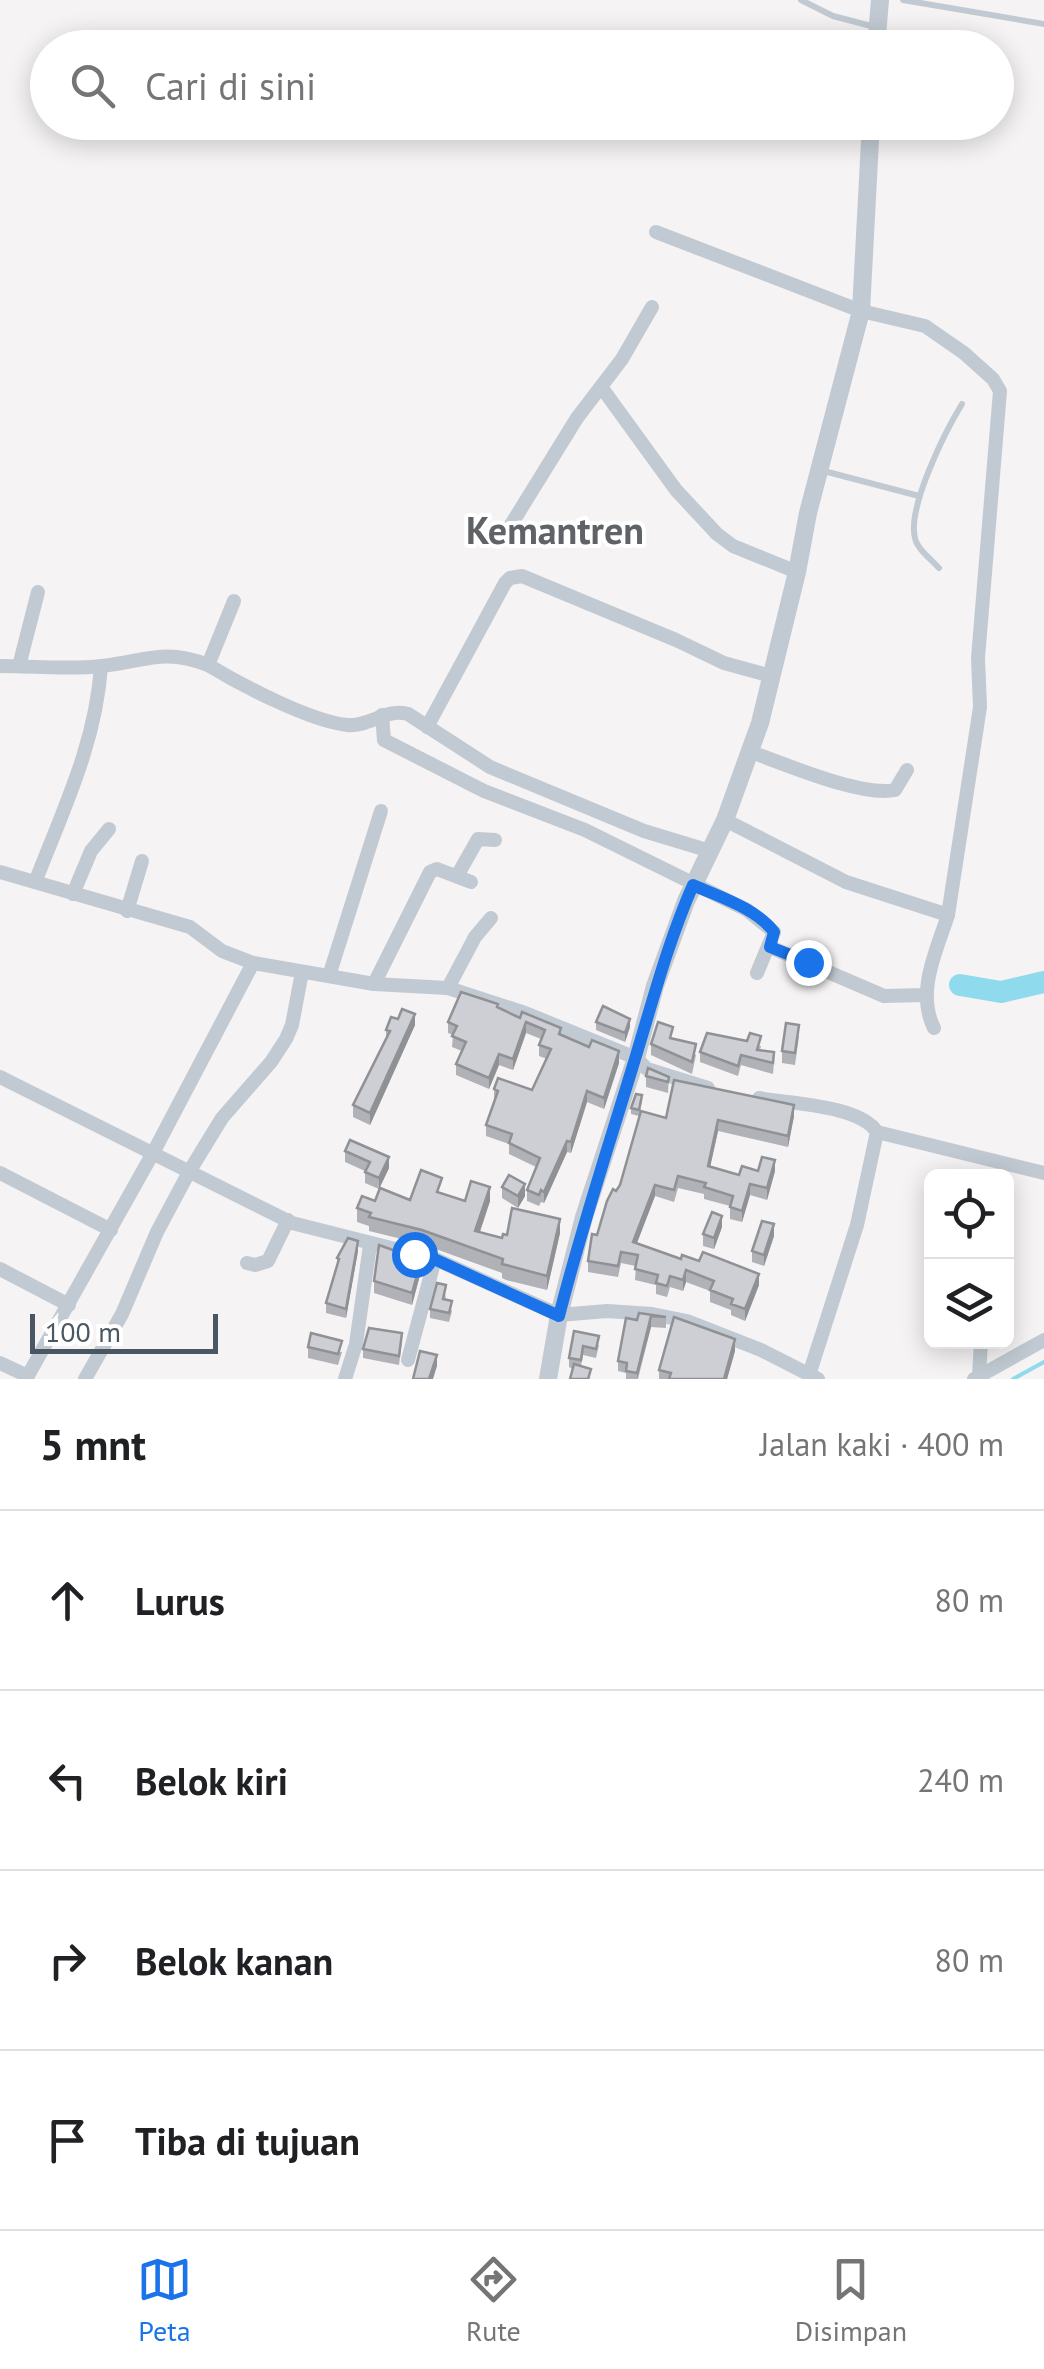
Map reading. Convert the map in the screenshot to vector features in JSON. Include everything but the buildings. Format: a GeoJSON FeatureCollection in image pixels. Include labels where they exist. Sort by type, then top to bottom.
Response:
{"type":"FeatureCollection","features":[{"type":"Feature","properties":{"kind":"street"},"geometry":{"type":"LineString","coordinates":[[877,30],[880,0]]}},
{"type":"Feature","properties":{"kind":"street"},"geometry":{"type":"LineString","coordinates":[[548,1379],[584,1217],[655,986],[751,752],[772,676],[819,470],[861,311],[870,140]]}},
{"type":"Feature","properties":{"kind":"street"},"geometry":{"type":"LineString","coordinates":[[656,232],[861,311],[924,326],[964,353],[993,379],[1000,391],[978,658],[980,707],[948,915],[926,994],[926,1012],[934,1028]]}},
{"type":"Feature","properties":{"kind":"street"},"geometry":{"type":"LineString","coordinates":[[509,528],[576,418],[602,388],[652,307]]}},
{"type":"Feature","properties":{"kind":"street"},"geometry":{"type":"LineString","coordinates":[[602,388],[676,490],[717,534],[733,546],[798,572]]}},
{"type":"Feature","properties":{"kind":"street"},"geometry":{"type":"LineString","coordinates":[[427,727],[505,583],[515,576],[641,625],[724,664],[772,676]]}},
{"type":"Feature","properties":{"kind":"street"},"geometry":{"type":"LineString","coordinates":[[19,666],[38,592]]}},
{"type":"Feature","properties":{"kind":"street"},"geometry":{"type":"LineString","coordinates":[[208,665],[234,601]]}},
{"type":"Feature","properties":{"kind":"street"},"geometry":{"type":"LineString","coordinates":[[0,666],[100,674],[137,658],[172,654],[208,665],[262,693],[338,722],[382,724],[402,712],[427,727],[442,753],[486,779],[702,866]]}},
{"type":"Feature","properties":{"kind":"street"},"geometry":{"type":"LineString","coordinates":[[36,880],[79,774],[100,674]]}},
{"type":"Feature","properties":{"kind":"street"},"geometry":{"type":"LineString","coordinates":[[382,724],[384,740],[442,753],[486,779],[702,866],[774,932],[758,972]]}},
{"type":"Feature","properties":{"kind":"street"},"geometry":{"type":"LineString","coordinates":[[751,752],[842,783],[887,792],[895,790],[908,770]]}},
{"type":"Feature","properties":{"kind":"street"},"geometry":{"type":"LineString","coordinates":[[329,976],[381,811]]}},
{"type":"Feature","properties":{"kind":"street"},"geometry":{"type":"LineString","coordinates":[[725,820],[846,882],[948,915]]}},
{"type":"Feature","properties":{"kind":"street"},"geometry":{"type":"LineString","coordinates":[[73,894],[91,852],[109,829]]}},
{"type":"Feature","properties":{"kind":"street"},"geometry":{"type":"LineString","coordinates":[[374,984],[430,872],[437,869],[464,879],[478,839],[495,840]]}},
{"type":"Feature","properties":{"kind":"street"},"geometry":{"type":"LineString","coordinates":[[127,911],[142,862]]}},
{"type":"Feature","properties":{"kind":"street"},"geometry":{"type":"LineString","coordinates":[[0,872],[190,927],[222,950],[253,963],[374,984],[448,988],[525,1013],[636,1058],[647,1069],[662,1075],[732,1092]]}},
{"type":"Feature","properties":{"kind":"street"},"geometry":{"type":"LineString","coordinates":[[448,988],[475,937],[491,918]]}},
{"type":"Feature","properties":{"kind":"street"},"geometry":{"type":"LineString","coordinates":[[770,947],[890,997],[926,994]]}},
{"type":"Feature","properties":{"kind":"street"},"geometry":{"type":"LineString","coordinates":[[0,1363],[27,1378],[153,1153],[253,963]]}},
{"type":"Feature","properties":{"kind":"street"},"geometry":{"type":"LineString","coordinates":[[85,1379],[122,1314],[157,1232],[189,1172],[222,1118],[286,1040],[302,972]]}},
{"type":"Feature","properties":{"kind":"street"},"geometry":{"type":"LineString","coordinates":[[0,1077],[288,1220],[434,1259],[559,1316],[608,1311],[687,1321],[760,1350],[813,1377],[857,1225],[877,1132],[869,1120],[854,1114],[748,1096]]}},
{"type":"Feature","properties":{"kind":"street"},"geometry":{"type":"LineString","coordinates":[[877,1132],[1044,1173]]}},
{"type":"Feature","properties":{"kind":"street"},"geometry":{"type":"LineString","coordinates":[[0,1173],[111,1230]]}},
{"type":"Feature","properties":{"kind":"street"},"geometry":{"type":"LineString","coordinates":[[247,1263],[255,1266],[268,1261],[288,1220]]}},
{"type":"Feature","properties":{"kind":"street"},"geometry":{"type":"LineString","coordinates":[[346,1379],[356,1344],[370,1245]]}},
{"type":"Feature","properties":{"kind":"street"},"geometry":{"type":"LineString","coordinates":[[408,1360],[434,1259]]}},
{"type":"Feature","properties":{"kind":"street"},"geometry":{"type":"LineString","coordinates":[[0,1269],[69,1305]]}},
{"type":"Feature","properties":{"kind":"street"},"geometry":{"type":"LineString","coordinates":[[976,1378],[1044,1340]]}},
{"type":"Feature","properties":{"kind":"street"},"geometry":{"type":"LineString","coordinates":[[976,1378],[980,1349]]}},
{"type":"Feature","properties":{"kind":"lane"},"geometry":{"type":"LineString","coordinates":[[801,0],[833,16],[877,27]]}},
{"type":"Feature","properties":{"kind":"lane"},"geometry":{"type":"LineString","coordinates":[[903,0],[1044,24]]}},
{"type":"Feature","properties":{"kind":"lane"},"geometry":{"type":"LineString","coordinates":[[940,568],[916,543],[913,531],[920,496],[946,430],[962,404]]}},
{"type":"Feature","properties":{"kind":"lane"},"geometry":{"type":"LineString","coordinates":[[819,470],[920,496]]}},
{"type":"Feature","properties":{"kind":"waterway"},"geometry":{"type":"LineString","coordinates":[[960,985],[1001,992],[1044,982]]}},
{"type":"Feature","properties":{"kind":"waterway"},"geometry":{"type":"LineString","coordinates":[[1013,1379],[1044,1362]]}},
{"type":"Feature","properties":{"kind":"district","name":"Kemantren"},"geometry":{"type":"Point","coordinates":[555,531]}},
{"type":"Feature","properties":{"kind":"route"},"geometry":{"type":"LineString","coordinates":[[414,1254],[434,1259],[559,1316],[584,1217],[655,986],[693,885],[747,910],[774,932],[770,947],[808,962]]}}]}
